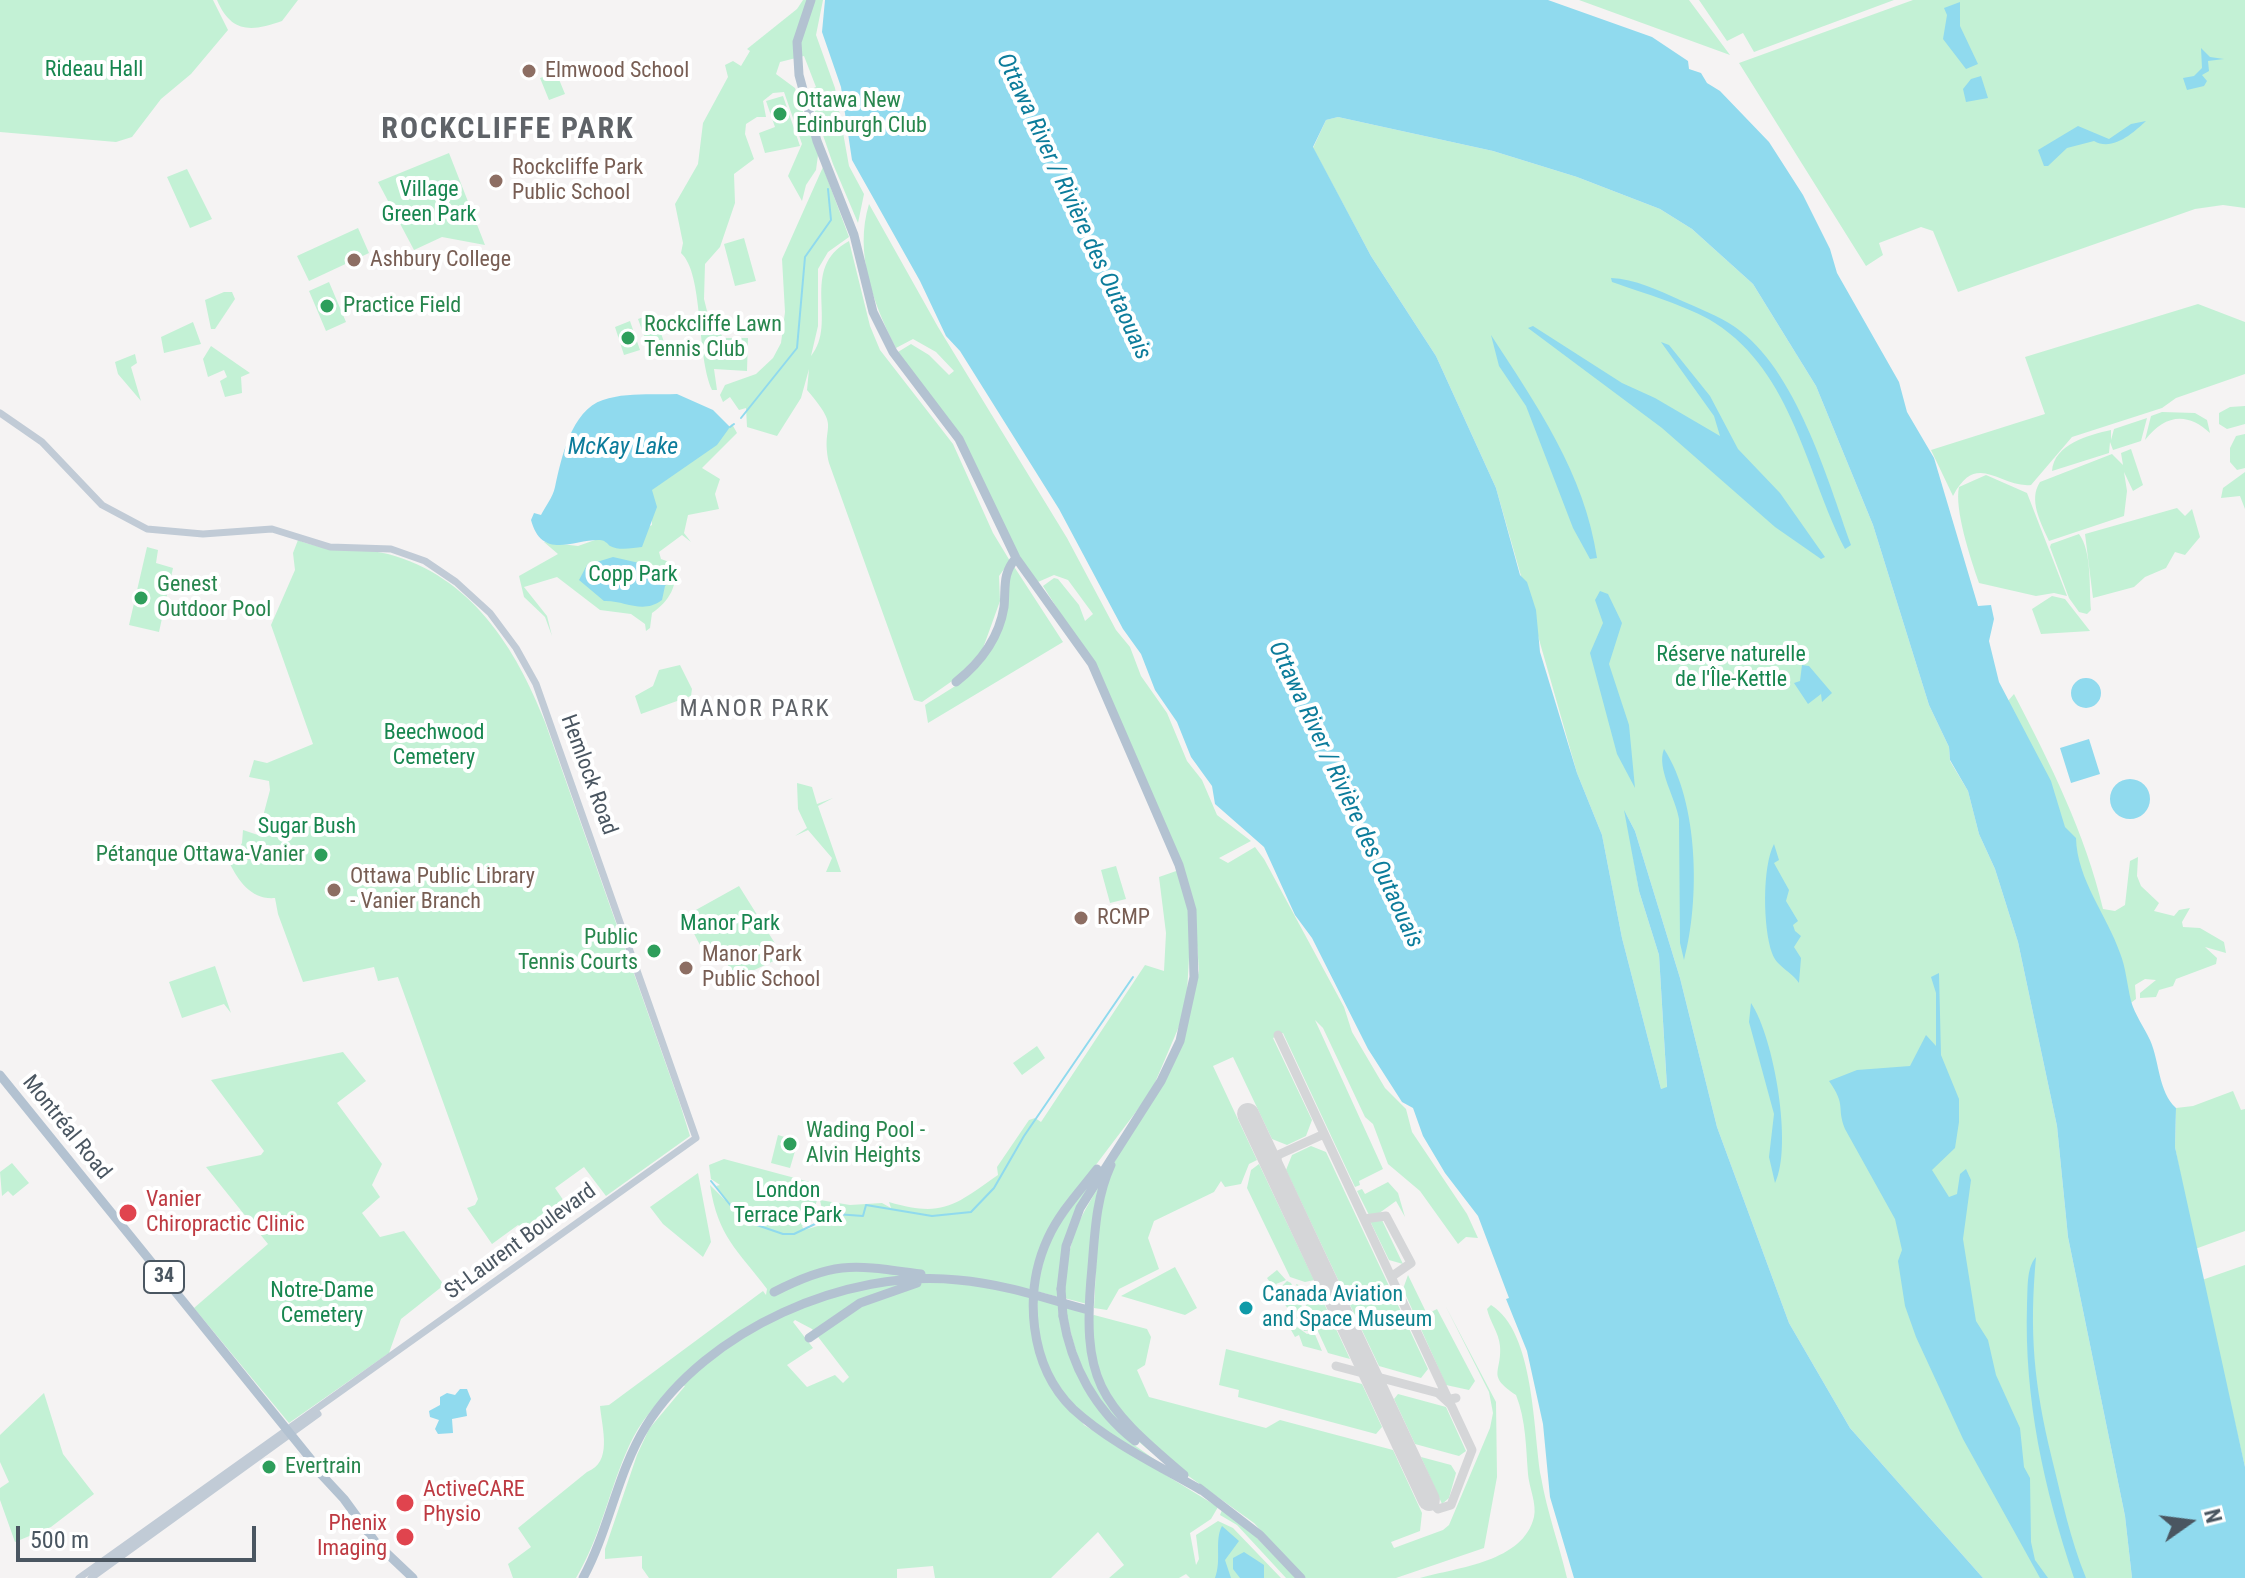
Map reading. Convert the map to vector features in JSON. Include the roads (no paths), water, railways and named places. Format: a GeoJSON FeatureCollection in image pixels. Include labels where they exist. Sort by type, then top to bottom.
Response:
{"type":"FeatureCollection","features":[{"type":"Feature","properties":{"kind":"main road"},"geometry":{"type":"LineString","coordinates":[[811,0],[798,34],[796,53],[807,105],[854,235],[873,312],[886,341],[959,439],[1016,558],[1072,632],[1098,677],[1179,865],[1192,910],[1195,962],[1186,1021],[1165,1075],[1076,1216],[1066,1246],[1061,1289],[1063,1316],[1076,1364],[1104,1411],[1130,1437],[1260,1535],[1301,1578]]}},
{"type":"Feature","properties":{"kind":"main road","name":"Hemlock Road"},"geometry":{"type":"LineString","coordinates":[[0,413],[41,441],[102,505],[134,524],[185,534],[272,529],[322,545],[391,549],[425,561],[470,593],[516,648],[547,712],[696,1138]]}},
{"type":"Feature","properties":{"kind":"main road"},"geometry":{"type":"LineString","coordinates":[[956,682],[978,661],[995,636],[1004,607],[1006,571],[1016,558]]}},
{"type":"Feature","properties":{"kind":"main road","name":"Montréal Road"},"geometry":{"type":"LineString","coordinates":[[0,1075],[344,1499],[376,1543],[413,1578]]}},
{"type":"Feature","properties":{"kind":"main road"},"geometry":{"type":"LineString","coordinates":[[1129,1130],[1056,1222],[1041,1256],[1034,1327],[1039,1353],[1051,1380],[1069,1405],[1097,1428],[1201,1490]]}},
{"type":"Feature","properties":{"kind":"main road"},"geometry":{"type":"LineString","coordinates":[[1129,1130],[1099,1197],[1088,1310],[1090,1358],[1108,1402],[1127,1426],[1201,1490]]}},
{"type":"Feature","properties":{"kind":"main road","name":"St-Laurent Boulevard"},"geometry":{"type":"LineString","coordinates":[[79,1578],[320,1410],[696,1138]]}},
{"type":"Feature","properties":{"kind":"main road"},"geometry":{"type":"LineString","coordinates":[[774,1292],[815,1272],[844,1265],[977,1282],[1088,1310]]}},
{"type":"Feature","properties":{"kind":"main road"},"geometry":{"type":"LineString","coordinates":[[583,1578],[604,1532],[635,1448],[652,1418],[675,1391],[714,1356],[799,1305],[882,1282],[956,1279]]}},
{"type":"Feature","properties":{"kind":"main road"},"geometry":{"type":"LineString","coordinates":[[809,1338],[851,1308],[880,1294],[911,1285],[956,1279]]}},
{"type":"Feature","properties":{"kind":"main road","name":"St-Laurent Boulevard"},"geometry":{"type":"LineString","coordinates":[[91,1578],[288,1432]]}},
{"type":"Feature","properties":{"kind":"main road","name":"Montréal Road"},"geometry":{"type":"LineString","coordinates":[[400,1567],[405,1578]]}},
{"type":"Feature","properties":{"kind":"water","name":"Ottawa River / Rivière des Outaouais"},"geometry":{"type":"Polygon","coordinates":[[[825,0],[1548,0],[1652,37],[1688,61],[1689,69],[1701,73],[1707,83],[1720,91],[1769,142],[1803,195],[1830,249],[1837,273],[1899,382],[1907,412],[1934,458],[1978,606],[1991,605],[1994,619],[1989,641],[1999,682],[2051,781],[2065,827],[2076,838],[2081,868],[2120,953],[2133,1006],[2150,1040],[2162,1085],[2176,1108],[2175,1147],[2245,1467],[2245,1578],[2132,1578],[2125,1516],[2068,1237],[2057,1126],[2018,942],[1995,869],[1979,834],[1968,791],[1950,760],[1949,747],[1929,705],[1873,525],[1816,386],[1753,284],[1692,229],[1660,209],[1577,177],[1493,151],[1338,117],[1326,120],[1313,147],[1371,256],[1436,356],[1496,488],[1520,575],[1527,582],[1536,610],[1540,652],[1577,773],[1602,835],[1622,938],[1661,1089],[1667,1087],[1659,955],[1639,891],[1624,810],[1635,831],[1680,978],[1717,1127],[1789,1323],[1850,1428],[1983,1578],[1574,1578],[1550,1497],[1543,1424],[1527,1351],[1478,1216],[1445,1173],[1423,1136],[1413,1108],[1402,1102],[1368,1049],[1312,938],[1295,915],[1264,847],[1215,804],[1212,786],[1191,757],[1177,722],[1155,690],[1141,654],[1123,629],[1059,509],[960,351],[946,336],[920,281],[852,160],[841,87],[822,32],[825,0]]]}},
{"type":"Feature","properties":{"kind":"water"},"geometry":{"type":"Polygon","coordinates":[[[1960,2],[1960,26],[1978,64],[1966,69],[1943,39],[1947,15],[1944,8],[1960,2]]]}},
{"type":"Feature","properties":{"kind":"water"},"geometry":{"type":"Polygon","coordinates":[[[2201,48],[2210,57],[2224,59],[2208,61],[2209,71],[2202,75],[2207,81],[2204,86],[2187,90],[2183,78],[2194,76],[2202,68],[2201,48]]]}},
{"type":"Feature","properties":{"kind":"water"},"geometry":{"type":"Polygon","coordinates":[[[1981,76],[1988,98],[1966,102],[1963,89],[1971,79],[1981,76]]]}},
{"type":"Feature","properties":{"kind":"water"},"geometry":{"type":"Polygon","coordinates":[[[2146,121],[2116,142],[2101,144],[2094,141],[2067,148],[2048,166],[2044,166],[2038,150],[2078,126],[2109,139],[2131,124],[2146,121]]]}},
{"type":"Feature","properties":{"kind":"water"},"geometry":{"type":"Polygon","coordinates":[[[1611,278],[1629,280],[1708,312],[1735,327],[1757,346],[1775,369],[1807,427],[1851,545],[1845,549],[1831,520],[1795,426],[1780,396],[1763,369],[1741,344],[1704,317],[1612,282],[1611,278]]]}},
{"type":"Feature","properties":{"kind":"water"},"geometry":{"type":"Polygon","coordinates":[[[1533,326],[1622,383],[1655,398],[1720,436],[1714,416],[1661,342],[1669,345],[1710,396],[1738,449],[1780,493],[1825,557],[1821,559],[1775,527],[1662,428],[1528,328],[1533,326]]]}},
{"type":"Feature","properties":{"kind":"water"},"geometry":{"type":"Polygon","coordinates":[[[1491,335],[1541,414],[1570,469],[1582,497],[1597,558],[1590,559],[1573,528],[1526,406],[1499,366],[1491,335]]]}},
{"type":"Feature","properties":{"kind":"water","name":"McKay Lake"},"geometry":{"type":"Polygon","coordinates":[[[677,394],[713,410],[730,427],[717,445],[652,490],[657,507],[642,547],[618,548],[600,540],[560,545],[543,540],[536,533],[531,520],[534,513],[541,515],[551,498],[569,437],[583,414],[612,397],[677,394]]]}},
{"type":"Feature","properties":{"kind":"water"},"geometry":{"type":"Polygon","coordinates":[[[613,557],[670,570],[673,578],[665,586],[662,600],[640,607],[604,601],[579,580],[587,565],[613,557]]]}},
{"type":"Feature","properties":{"kind":"water"},"geometry":{"type":"Polygon","coordinates":[[[1600,591],[1608,594],[1622,623],[1609,664],[1629,725],[1635,788],[1617,754],[1590,653],[1603,623],[1595,600],[1600,591]]]}},
{"type":"Feature","properties":{"kind":"water"},"geometry":{"type":"Polygon","coordinates":[[[1802,665],[1809,666],[1832,693],[1822,702],[1821,694],[1808,704],[1794,683],[1800,681],[1802,665]]]}},
{"type":"Feature","properties":{"kind":"water"},"geometry":{"type":"Polygon","coordinates":[[[2086,678],[2096,683],[2101,693],[2096,703],[2086,708],[2076,703],[2071,693],[2076,683],[2086,678]]]}},
{"type":"Feature","properties":{"kind":"water"},"geometry":{"type":"Polygon","coordinates":[[[2089,739],[2100,774],[2071,783],[2060,748],[2089,739]]]}},
{"type":"Feature","properties":{"kind":"water"},"geometry":{"type":"Polygon","coordinates":[[[1664,749],[1676,771],[1684,796],[1693,852],[1693,910],[1684,960],[1680,943],[1679,819],[1664,774],[1664,749]]]}},
{"type":"Feature","properties":{"kind":"water"},"geometry":{"type":"Polygon","coordinates":[[[2130,779],[2144,785],[2150,799],[2144,813],[2130,819],[2116,813],[2110,799],[2116,785],[2130,779]]]}},
{"type":"Feature","properties":{"kind":"water"},"geometry":{"type":"Polygon","coordinates":[[[1774,844],[1779,860],[1774,863],[1789,890],[1786,901],[1798,921],[1793,925],[1795,931],[1801,936],[1794,947],[1801,958],[1799,983],[1777,962],[1769,942],[1766,882],[1774,844]]]}},
{"type":"Feature","properties":{"kind":"water"},"geometry":{"type":"Polygon","coordinates":[[[1939,973],[1941,1055],[1959,1099],[1959,1122],[1955,1148],[1932,1170],[1949,1197],[1957,1194],[1960,1174],[1966,1169],[1971,1180],[1963,1239],[1976,1321],[1988,1340],[1996,1375],[2020,1428],[2024,1467],[2030,1478],[2031,1542],[2035,1560],[2048,1578],[2040,1578],[1963,1439],[1916,1337],[1905,1306],[1898,1261],[1902,1250],[1895,1219],[1845,1129],[1838,1096],[1829,1081],[1857,1070],[1910,1066],[1926,1035],[1936,1046],[1936,993],[1931,977],[1939,973]]]}},
{"type":"Feature","properties":{"kind":"water"},"geometry":{"type":"Polygon","coordinates":[[[1751,1003],[1767,1040],[1778,1092],[1782,1144],[1775,1183],[1769,1157],[1774,1114],[1749,1022],[1751,1003]]]}},
{"type":"Feature","properties":{"kind":"water"},"geometry":{"type":"Polygon","coordinates":[[[2036,1257],[2033,1335],[2041,1407],[2067,1519],[2086,1578],[2074,1578],[2038,1443],[2027,1340],[2029,1273],[2036,1257]]]}},
{"type":"Feature","properties":{"kind":"water"},"geometry":{"type":"Polygon","coordinates":[[[460,1389],[467,1389],[471,1399],[466,1409],[467,1416],[452,1419],[453,1433],[438,1434],[435,1429],[439,1420],[430,1417],[429,1411],[440,1405],[440,1397],[447,1393],[455,1395],[460,1389]]]}},
{"type":"Feature","properties":{"kind":"water"},"geometry":{"type":"Polygon","coordinates":[[[1222,1526],[1239,1541],[1225,1560],[1231,1578],[1215,1578],[1222,1526]]]}},
{"type":"Feature","properties":{"kind":"water"},"geometry":{"type":"Polygon","coordinates":[[[1244,1552],[1264,1565],[1264,1578],[1240,1578],[1233,1569],[1233,1558],[1244,1552]]]}},
{"type":"Feature","properties":{"kind":"waterway"},"geometry":{"type":"LineString","coordinates":[[741,418],[797,348],[805,257],[831,220],[828,189]]}},
{"type":"Feature","properties":{"kind":"waterway"},"geometry":{"type":"LineString","coordinates":[[730,427],[734,424]]}},
{"type":"Feature","properties":{"kind":"waterway"},"geometry":{"type":"LineString","coordinates":[[711,1181],[731,1206],[751,1223],[783,1234],[794,1234],[836,1214],[863,1216],[866,1205],[932,1216],[971,1212],[994,1188],[1024,1136],[1133,977]]}},
{"type":"Feature","properties":{"kind":"place","name":"Elmwood School"},"geometry":{"type":"Point","coordinates":[529,71]}},
{"type":"Feature","properties":{"kind":"place","name":"Ottawa New Edinburgh Club"},"geometry":{"type":"Point","coordinates":[780,114]}},
{"type":"Feature","properties":{"kind":"place","name":"Rockcliffe Park Public School"},"geometry":{"type":"Point","coordinates":[496,181]}},
{"type":"Feature","properties":{"kind":"place","name":"Ashbury College"},"geometry":{"type":"Point","coordinates":[354,260]}},
{"type":"Feature","properties":{"kind":"place","name":"Practice Field"},"geometry":{"type":"Point","coordinates":[327,306]}},
{"type":"Feature","properties":{"kind":"place","name":"Rockcliffe Lawn Tennis Club"},"geometry":{"type":"Point","coordinates":[628,338]}},
{"type":"Feature","properties":{"kind":"place","name":"Genest Outdoor Pool"},"geometry":{"type":"Point","coordinates":[141,598]}},
{"type":"Feature","properties":{"kind":"place","name":"Pétanque Ottawa-Vanier"},"geometry":{"type":"Point","coordinates":[321,855]}},
{"type":"Feature","properties":{"kind":"place","name":"Ottawa Public Library - Vanier Branch"},"geometry":{"type":"Point","coordinates":[334,890]}},
{"type":"Feature","properties":{"kind":"place","name":"RCMP"},"geometry":{"type":"Point","coordinates":[1081,918]}},
{"type":"Feature","properties":{"kind":"place","name":"Public Tennis Courts"},"geometry":{"type":"Point","coordinates":[654,951]}},
{"type":"Feature","properties":{"kind":"place","name":"Manor Park Public School"},"geometry":{"type":"Point","coordinates":[686,968]}},
{"type":"Feature","properties":{"kind":"place","name":"Wading Pool - Alvin Heights"},"geometry":{"type":"Point","coordinates":[790,1144]}},
{"type":"Feature","properties":{"kind":"place","name":"Vanier Chiropractic Clinic"},"geometry":{"type":"Point","coordinates":[128,1213]}},
{"type":"Feature","properties":{"kind":"place","name":"Canada Aviation and Space Museum"},"geometry":{"type":"Point","coordinates":[1246,1308]}},
{"type":"Feature","properties":{"kind":"place","name":"Evertrain"},"geometry":{"type":"Point","coordinates":[269,1467]}},
{"type":"Feature","properties":{"kind":"place","name":"ActiveCARE Physio"},"geometry":{"type":"Point","coordinates":[405,1503]}},
{"type":"Feature","properties":{"kind":"place","name":"Phenix Imaging"},"geometry":{"type":"Point","coordinates":[405,1537]}},
{"type":"Feature","properties":{"kind":"district","name":"ROCKCLIFFE PARK"},"geometry":{"type":"Point","coordinates":[508,130]}},
{"type":"Feature","properties":{"kind":"district","name":"MANOR PARK"},"geometry":{"type":"Point","coordinates":[755,710]}},
{"type":"Feature","properties":{"kind":"park label","name":"Rideau Hall"},"geometry":{"type":"Point","coordinates":[94,70]}},
{"type":"Feature","properties":{"kind":"park label","name":"Village Green Park"},"geometry":{"type":"Point","coordinates":[429,202]}},
{"type":"Feature","properties":{"kind":"park label","name":"Copp Park"},"geometry":{"type":"Point","coordinates":[633,575]}},
{"type":"Feature","properties":{"kind":"park label","name":"Réserve naturelle de l'Île-Kettle"},"geometry":{"type":"Point","coordinates":[1731,668]}},
{"type":"Feature","properties":{"kind":"park label","name":"Beechwood Cemetery"},"geometry":{"type":"Point","coordinates":[434,746]}},
{"type":"Feature","properties":{"kind":"park label","name":"Sugar Bush"},"geometry":{"type":"Point","coordinates":[307,827]}},
{"type":"Feature","properties":{"kind":"park label","name":"Manor Park"},"geometry":{"type":"Point","coordinates":[730,924]}},
{"type":"Feature","properties":{"kind":"park label","name":"London Terrace Park"},"geometry":{"type":"Point","coordinates":[788,1204]}},
{"type":"Feature","properties":{"kind":"park label","name":"Notre-Dame Cemetery"},"geometry":{"type":"Point","coordinates":[322,1304]}}]}
